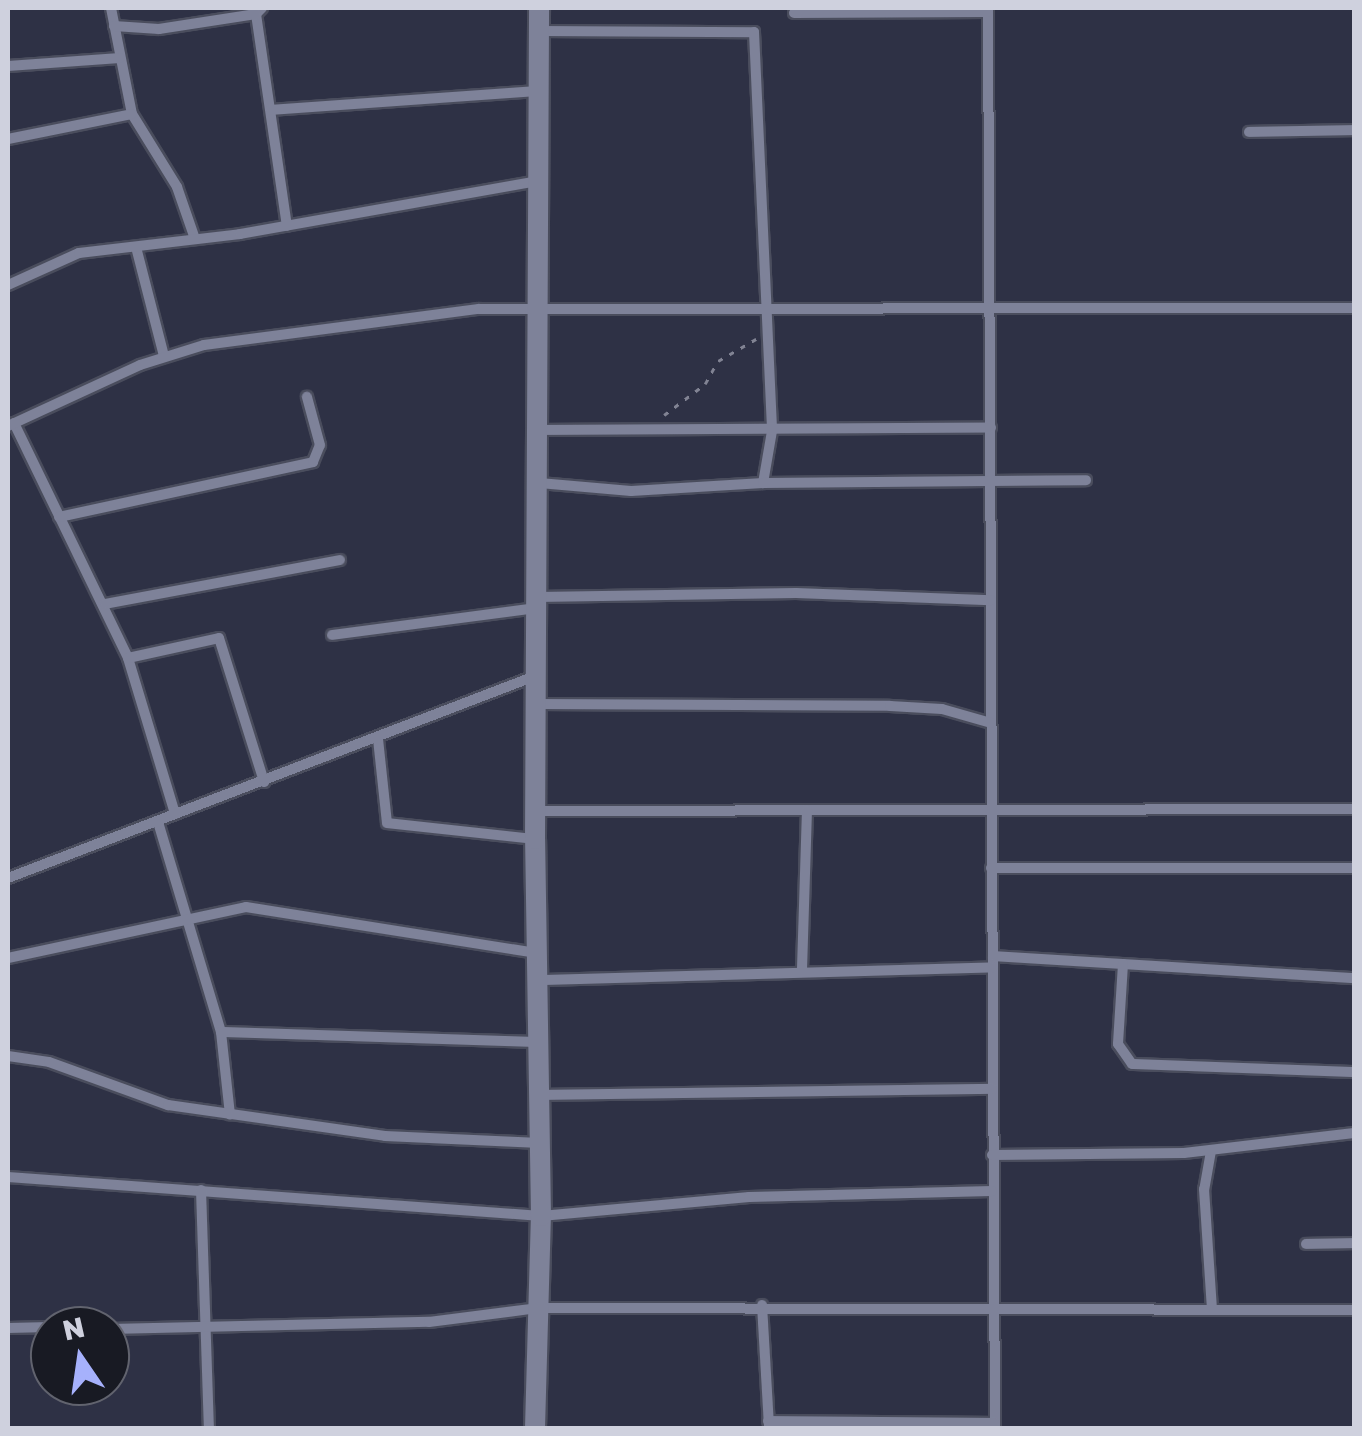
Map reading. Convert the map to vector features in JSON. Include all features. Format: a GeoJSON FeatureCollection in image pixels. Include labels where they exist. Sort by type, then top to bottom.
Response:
{"type":"FeatureCollection","features":[{"type":"Feature","properties":{"kind":"street"},"geometry":{"type":"LineString","coordinates":[[110,8],[132,114],[183,198],[195,238]]}},
{"type":"Feature","properties":{"kind":"street"},"geometry":{"type":"LineString","coordinates":[[534,1428],[541,1216],[535,839],[538,8]]}},
{"type":"Feature","properties":{"kind":"street"},"geometry":{"type":"LineString","coordinates":[[762,1306],[768,1425],[995,1426],[988,10],[794,12]]}},
{"type":"Feature","properties":{"kind":"street"},"geometry":{"type":"LineString","coordinates":[[114,26],[158,28],[259,11],[287,226]]}},
{"type":"Feature","properties":{"kind":"street"},"geometry":{"type":"LineString","coordinates":[[539,31],[754,32],[771,310],[772,432],[763,483]]}},
{"type":"Feature","properties":{"kind":"street"},"geometry":{"type":"LineString","coordinates":[[8,66],[120,58]]}},
{"type":"Feature","properties":{"kind":"street"},"geometry":{"type":"LineString","coordinates":[[270,110],[539,91]]}},
{"type":"Feature","properties":{"kind":"street"},"geometry":{"type":"LineString","coordinates":[[8,139],[132,114]]}},
{"type":"Feature","properties":{"kind":"street"},"geometry":{"type":"LineString","coordinates":[[1249,132],[1354,130]]}},
{"type":"Feature","properties":{"kind":"street"},"geometry":{"type":"LineString","coordinates":[[8,285],[79,253],[287,226],[540,181]]}},
{"type":"Feature","properties":{"kind":"street"},"geometry":{"type":"LineString","coordinates":[[136,247],[164,356]]}},
{"type":"Feature","properties":{"kind":"street"},"geometry":{"type":"LineString","coordinates":[[175,814],[128,658],[105,604],[11,425],[164,356],[292,329],[538,307],[990,311],[1354,308]]}},
{"type":"Feature","properties":{"kind":"street"},"geometry":{"type":"LineString","coordinates":[[59,518],[313,462],[320,446],[307,397]]}},
{"type":"Feature","properties":{"kind":"street"},"geometry":{"type":"LineString","coordinates":[[537,430],[772,432],[991,428]]}},
{"type":"Feature","properties":{"kind":"street"},"geometry":{"type":"LineString","coordinates":[[539,483],[631,491],[763,483],[991,484],[1086,480]]}},
{"type":"Feature","properties":{"kind":"street"},"geometry":{"type":"LineString","coordinates":[[105,604],[340,560]]}},
{"type":"Feature","properties":{"kind":"street"},"geometry":{"type":"LineString","coordinates":[[332,636],[537,603],[796,593],[991,600]]}},
{"type":"Feature","properties":{"kind":"street"},"geometry":{"type":"LineString","coordinates":[[128,658],[219,638],[264,782]]}},
{"type":"Feature","properties":{"kind":"street"},"geometry":{"type":"LineString","coordinates":[[8,878],[378,740],[535,676]]}},
{"type":"Feature","properties":{"kind":"street"},"geometry":{"type":"LineString","coordinates":[[535,704],[890,706],[942,709],[992,723]]}},
{"type":"Feature","properties":{"kind":"street"},"geometry":{"type":"LineString","coordinates":[[378,740],[388,823],[535,839]]}},
{"type":"Feature","properties":{"kind":"street"},"geometry":{"type":"LineString","coordinates":[[535,812],[1354,808]]}},
{"type":"Feature","properties":{"kind":"street"},"geometry":{"type":"LineString","coordinates":[[802,969],[808,810]]}},
{"type":"Feature","properties":{"kind":"street"},"geometry":{"type":"LineString","coordinates":[[158,822],[185,925],[220,1032],[230,1114]]}},
{"type":"Feature","properties":{"kind":"street"},"geometry":{"type":"LineString","coordinates":[[991,868],[1354,868]]}},
{"type":"Feature","properties":{"kind":"street"},"geometry":{"type":"LineString","coordinates":[[8,958],[185,925],[232,910],[273,909],[538,953]]}},
{"type":"Feature","properties":{"kind":"street"},"geometry":{"type":"LineString","coordinates":[[540,980],[993,961],[1123,964],[1354,978]]}},
{"type":"Feature","properties":{"kind":"street"},"geometry":{"type":"LineString","coordinates":[[1123,964],[1118,1044],[1132,1064],[1354,1072]]}},
{"type":"Feature","properties":{"kind":"street"},"geometry":{"type":"LineString","coordinates":[[220,1032],[540,1042]]}},
{"type":"Feature","properties":{"kind":"street"},"geometry":{"type":"LineString","coordinates":[[8,1056],[49,1062],[140,1099],[230,1114],[385,1136],[540,1143]]}},
{"type":"Feature","properties":{"kind":"street"},"geometry":{"type":"LineString","coordinates":[[541,1096],[992,1088]]}},
{"type":"Feature","properties":{"kind":"street"},"geometry":{"type":"LineString","coordinates":[[992,1155],[1211,1150],[1354,1133]]}},
{"type":"Feature","properties":{"kind":"street"},"geometry":{"type":"LineString","coordinates":[[1211,1150],[1204,1189],[1212,1310]]}},
{"type":"Feature","properties":{"kind":"street"},"geometry":{"type":"LineString","coordinates":[[8,1176],[541,1216],[750,1197],[992,1191]]}},
{"type":"Feature","properties":{"kind":"street"},"geometry":{"type":"LineString","coordinates":[[202,1190],[208,1428]]}},
{"type":"Feature","properties":{"kind":"street"},"geometry":{"type":"LineString","coordinates":[[1306,1244],[1354,1243]]}},
{"type":"Feature","properties":{"kind":"street"},"geometry":{"type":"LineString","coordinates":[[130,1329],[443,1321],[538,1308],[1354,1310]]}},
{"type":"Feature","properties":{"kind":"path"},"geometry":{"type":"LineString","coordinates":[[643,430],[705,384],[718,361],[771,330]]}}]}
